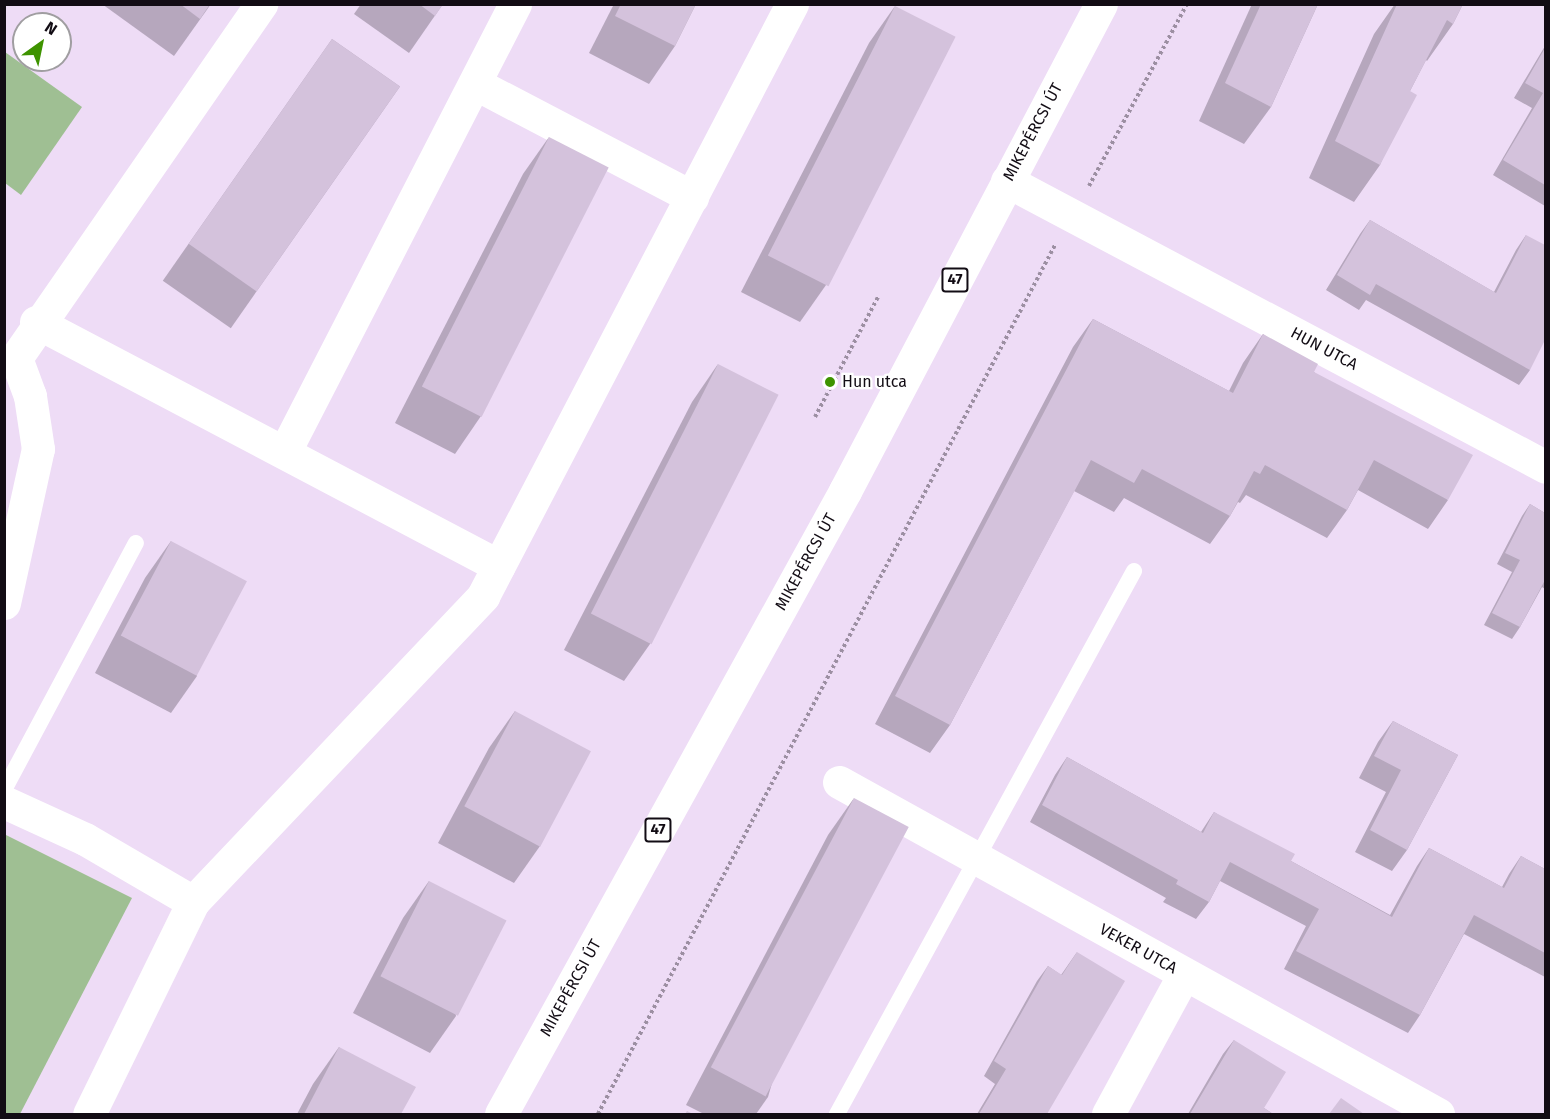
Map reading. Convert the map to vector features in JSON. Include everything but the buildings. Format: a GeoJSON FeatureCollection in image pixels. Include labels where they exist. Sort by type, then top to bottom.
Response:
{"type":"FeatureCollection","features":[{"type":"Feature","properties":{"kind":"street"},"geometry":{"type":"LineString","coordinates":[[4,603],[38,449],[30,396],[10,355],[36,322],[261,4]]}},
{"type":"Feature","properties":{"kind":"street"},"geometry":{"type":"LineString","coordinates":[[285,451],[476,84],[515,4]]}},
{"type":"Feature","properties":{"kind":"street"},"geometry":{"type":"LineString","coordinates":[[89,1114],[193,902],[483,596],[792,4]]}},
{"type":"Feature","properties":{"kind":"street","name":"MIKEPÉRCSI ÚT"},"geometry":{"type":"LineString","coordinates":[[501,1114],[845,491],[1101,4]]}},
{"type":"Feature","properties":{"kind":"street"},"geometry":{"type":"LineString","coordinates":[[476,84],[692,197]]}},
{"type":"Feature","properties":{"kind":"street","name":"HUN UTCA"},"geometry":{"type":"LineString","coordinates":[[1007,181],[1545,467]]}},
{"type":"Feature","properties":{"kind":"street"},"geometry":{"type":"LineString","coordinates":[[36,322],[285,451],[499,566]]}},
{"type":"Feature","properties":{"kind":"street","name":"VEKER UTCA"},"geometry":{"type":"LineString","coordinates":[[839,782],[1438,1114]]}},
{"type":"Feature","properties":{"kind":"street"},"geometry":{"type":"LineString","coordinates":[[4,802],[85,839],[193,902]]}},
{"type":"Feature","properties":{"kind":"street"},"geometry":{"type":"LineString","coordinates":[[1107,1114],[1184,974]]}},
{"type":"Feature","properties":{"kind":"lane"},"geometry":{"type":"LineString","coordinates":[[4,790],[136,543]]}},
{"type":"Feature","properties":{"kind":"lane"},"geometry":{"type":"LineString","coordinates":[[837,1114],[1134,571]]}},
{"type":"Feature","properties":{"kind":"path"},"geometry":{"type":"LineString","coordinates":[[598,1114],[1072,216],[1187,4]]}},
{"type":"Feature","properties":{"kind":"path"},"geometry":{"type":"LineString","coordinates":[[815,417],[878,297]]}},
{"type":"Feature","properties":{"kind":"green space"},"geometry":{"type":"Polygon","coordinates":[[[5,52],[12,57],[12,72],[33,72],[82,107],[21,195],[5,183],[5,52]]]}},
{"type":"Feature","properties":{"kind":"green space"},"geometry":{"type":"Polygon","coordinates":[[[4,834],[132,898],[20,1114],[5,1114],[4,834]]]}},
{"type":"Feature","properties":{"kind":"place","name":"Hun utca"},"geometry":{"type":"Point","coordinates":[830,382]}}]}
